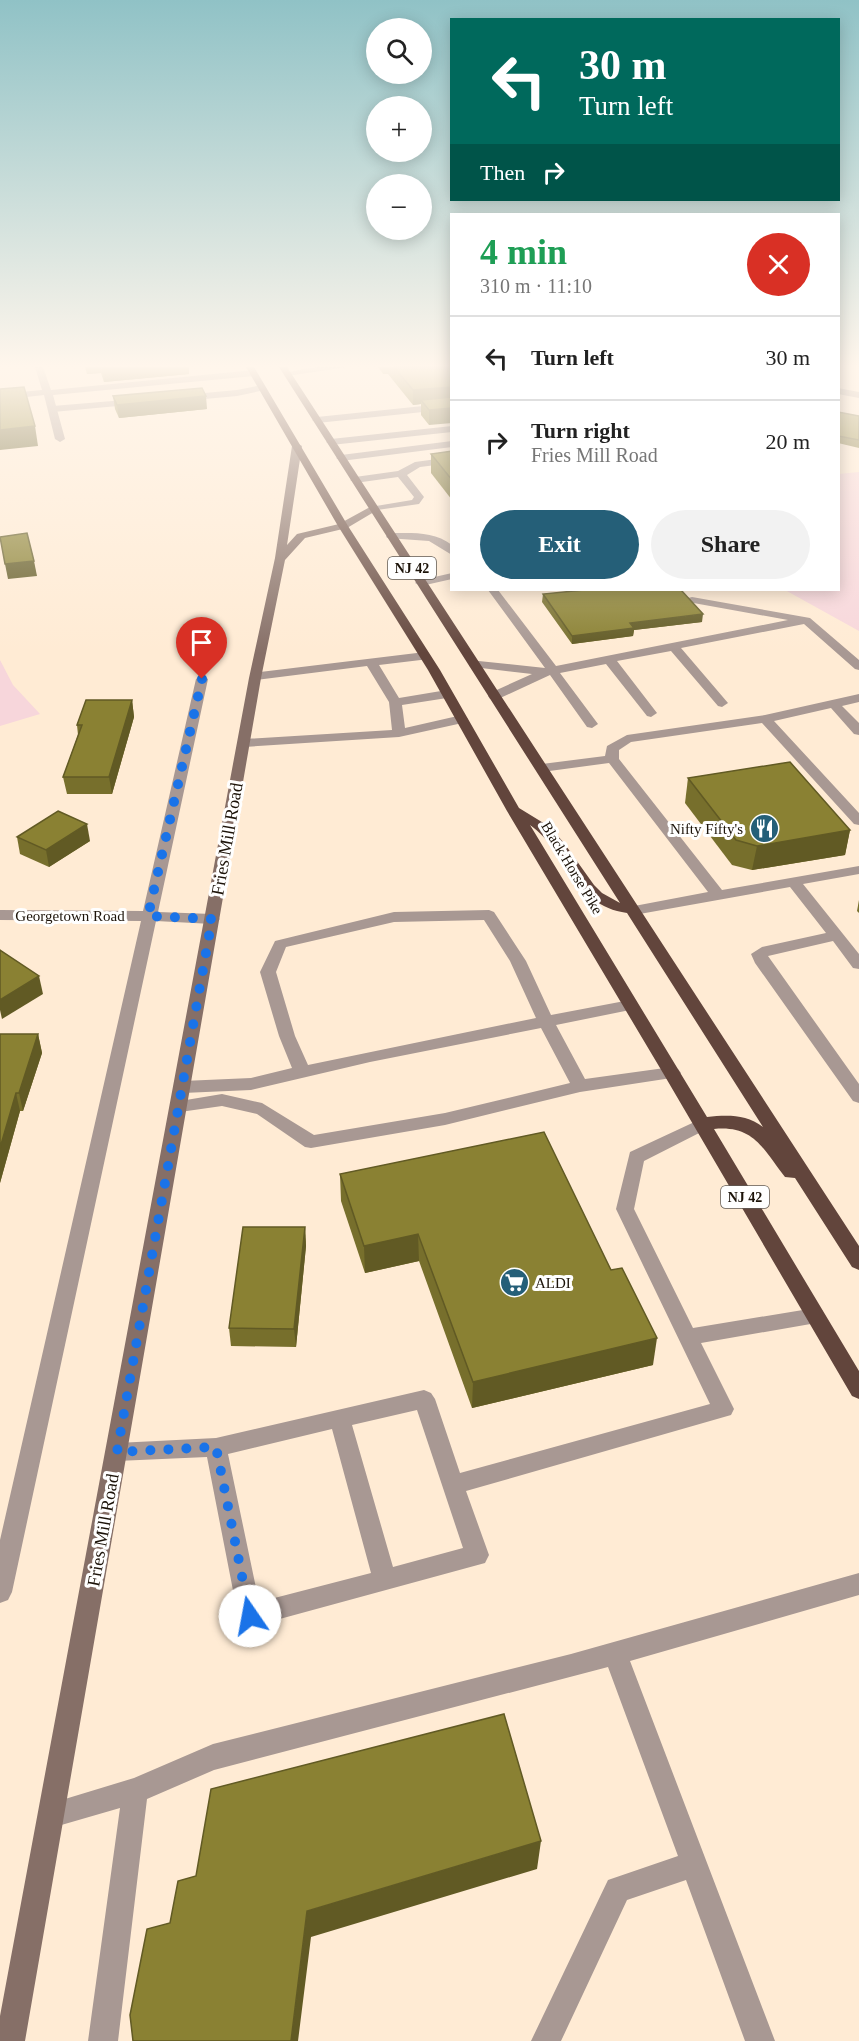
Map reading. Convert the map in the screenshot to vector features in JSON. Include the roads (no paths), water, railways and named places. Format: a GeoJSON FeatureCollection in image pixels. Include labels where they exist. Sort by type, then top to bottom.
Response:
{"type":"FeatureCollection","features":[{"type":"Feature","properties":{"kind":"highway","name":"Black Horse Pike"},"geometry":{"type":"LineString","coordinates":[[306,462],[343,526],[425,656],[514,811],[703,1124],[859,1390]]}},
{"type":"Feature","properties":{"kind":"highway","name":"Black Horse Pike"},"geometry":{"type":"LineString","coordinates":[[344,462],[859,1262]]}},
{"type":"Feature","properties":{"kind":"highway"},"geometry":{"type":"LineString","coordinates":[[514,811],[538,823],[558,844],[589,891],[618,909],[634,910]]}},
{"type":"Feature","properties":{"kind":"highway"},"geometry":{"type":"LineString","coordinates":[[703,1124],[734,1122],[749,1125],[761,1136],[840,1233]]}},
{"type":"Feature","properties":{"kind":"main road","name":"Fries Mill Road"},"geometry":{"type":"LineString","coordinates":[[10,2041],[256,676],[280,558],[295,462]]}},
{"type":"Feature","properties":{"kind":"main road"},"geometry":{"type":"LineString","coordinates":[[280,558],[301,537],[343,526],[374,509]]}},
{"type":"Feature","properties":{"kind":"street"},"geometry":{"type":"LineString","coordinates":[[355,480],[401,474],[418,464],[433,462]]}},
{"type":"Feature","properties":{"kind":"street"},"geometry":{"type":"LineString","coordinates":[[374,509],[415,502],[419,497],[401,474]]}},
{"type":"Feature","properties":{"kind":"street"},"geometry":{"type":"LineString","coordinates":[[391,536],[429,536],[444,542],[450,550]]}},
{"type":"Feature","properties":{"kind":"street"},"geometry":{"type":"LineString","coordinates":[[421,583],[450,576]]}},
{"type":"Feature","properties":{"kind":"street"},"geometry":{"type":"LineString","coordinates":[[494,591],[550,671],[592,724]]}},
{"type":"Feature","properties":{"kind":"street"},"geometry":{"type":"LineString","coordinates":[[692,600],[806,620],[859,666]]}},
{"type":"Feature","properties":{"kind":"street"},"geometry":{"type":"LineString","coordinates":[[494,696],[550,671],[806,620]]}},
{"type":"Feature","properties":{"kind":"street"},"geometry":{"type":"LineString","coordinates":[[674,646],[722,703]]}},
{"type":"Feature","properties":{"kind":"street"},"geometry":{"type":"LineString","coordinates":[[256,676],[425,656]]}},
{"type":"Feature","properties":{"kind":"street"},"geometry":{"type":"LineString","coordinates":[[609,659],[651,713]]}},
{"type":"Feature","properties":{"kind":"street"},"geometry":{"type":"LineString","coordinates":[[371,662],[395,702],[399,732]]}},
{"type":"Feature","properties":{"kind":"street"},"geometry":{"type":"LineString","coordinates":[[473,663],[550,671]]}},
{"type":"Feature","properties":{"kind":"street"},"geometry":{"type":"LineString","coordinates":[[0,1592],[202,679]]}},
{"type":"Feature","properties":{"kind":"street"},"geometry":{"type":"LineString","coordinates":[[395,702],[447,694]]}},
{"type":"Feature","properties":{"kind":"street"},"geometry":{"type":"LineString","coordinates":[[717,894],[612,759],[612,749],[627,739],[765,719],[859,698]]}},
{"type":"Feature","properties":{"kind":"street"},"geometry":{"type":"LineString","coordinates":[[833,703],[859,731]]}},
{"type":"Feature","properties":{"kind":"street"},"geometry":{"type":"LineString","coordinates":[[244,743],[399,732],[462,719]]}},
{"type":"Feature","properties":{"kind":"street"},"geometry":{"type":"LineString","coordinates":[[765,719],[859,821]]}},
{"type":"Feature","properties":{"kind":"street"},"geometry":{"type":"LineString","coordinates":[[542,768],[612,759]]}},
{"type":"Feature","properties":{"kind":"street"},"geometry":{"type":"LineString","coordinates":[[634,910],[859,870]]}},
{"type":"Feature","properties":{"kind":"street"},"geometry":{"type":"LineString","coordinates":[[793,881],[859,964]]}},
{"type":"Feature","properties":{"kind":"street","name":"Georgetown Road"},"geometry":{"type":"LineString","coordinates":[[0,915],[212,919]]}},
{"type":"Feature","properties":{"kind":"street"},"geometry":{"type":"LineString","coordinates":[[302,1072],[287,1036],[268,972],[280,944],[393,917],[489,915],[518,961],[546,1022],[580,1086]]}},
{"type":"Feature","properties":{"kind":"street"},"geometry":{"type":"LineString","coordinates":[[836,936],[768,950],[759,954],[859,1097]]}},
{"type":"Feature","properties":{"kind":"street"},"geometry":{"type":"LineString","coordinates":[[182,1096],[251,1084],[370,1056],[630,1005]]}},
{"type":"Feature","properties":{"kind":"street"},"geometry":{"type":"LineString","coordinates":[[182,1096],[222,1100],[262,1109],[311,1142],[445,1119],[580,1086],[672,1072]]}},
{"type":"Feature","properties":{"kind":"street"},"geometry":{"type":"LineString","coordinates":[[453,1485],[723,1409],[625,1209],[636,1157],[703,1124]]}},
{"type":"Feature","properties":{"kind":"street"},"geometry":{"type":"LineString","coordinates":[[689,1337],[815,1316]]}},
{"type":"Feature","properties":{"kind":"street"},"geometry":{"type":"LineString","coordinates":[[117,1452],[216,1447],[424,1399],[477,1555],[250,1616],[216,1447]]}},
{"type":"Feature","properties":{"kind":"street"},"geometry":{"type":"LineString","coordinates":[[340,1419],[385,1581]]}},
{"type":"Feature","properties":{"kind":"street"},"geometry":{"type":"LineString","coordinates":[[51,1815],[135,1791],[213,1757],[615,1653],[859,1584]]}},
{"type":"Feature","properties":{"kind":"street"},"geometry":{"type":"LineString","coordinates":[[615,1653],[760,2041]]}},
{"type":"Feature","properties":{"kind":"street"},"geometry":{"type":"LineString","coordinates":[[104,2041],[135,1791]]}},
{"type":"Feature","properties":{"kind":"street"},"geometry":{"type":"LineString","coordinates":[[546,2041],[618,1890],[694,1864]]}},
{"type":"Feature","properties":{"kind":"place","name":"Nifty Fifty's"},"geometry":{"type":"Point","coordinates":[764,829]}},
{"type":"Feature","properties":{"kind":"place","name":"ALDI"},"geometry":{"type":"Point","coordinates":[514,1283]}}]}
